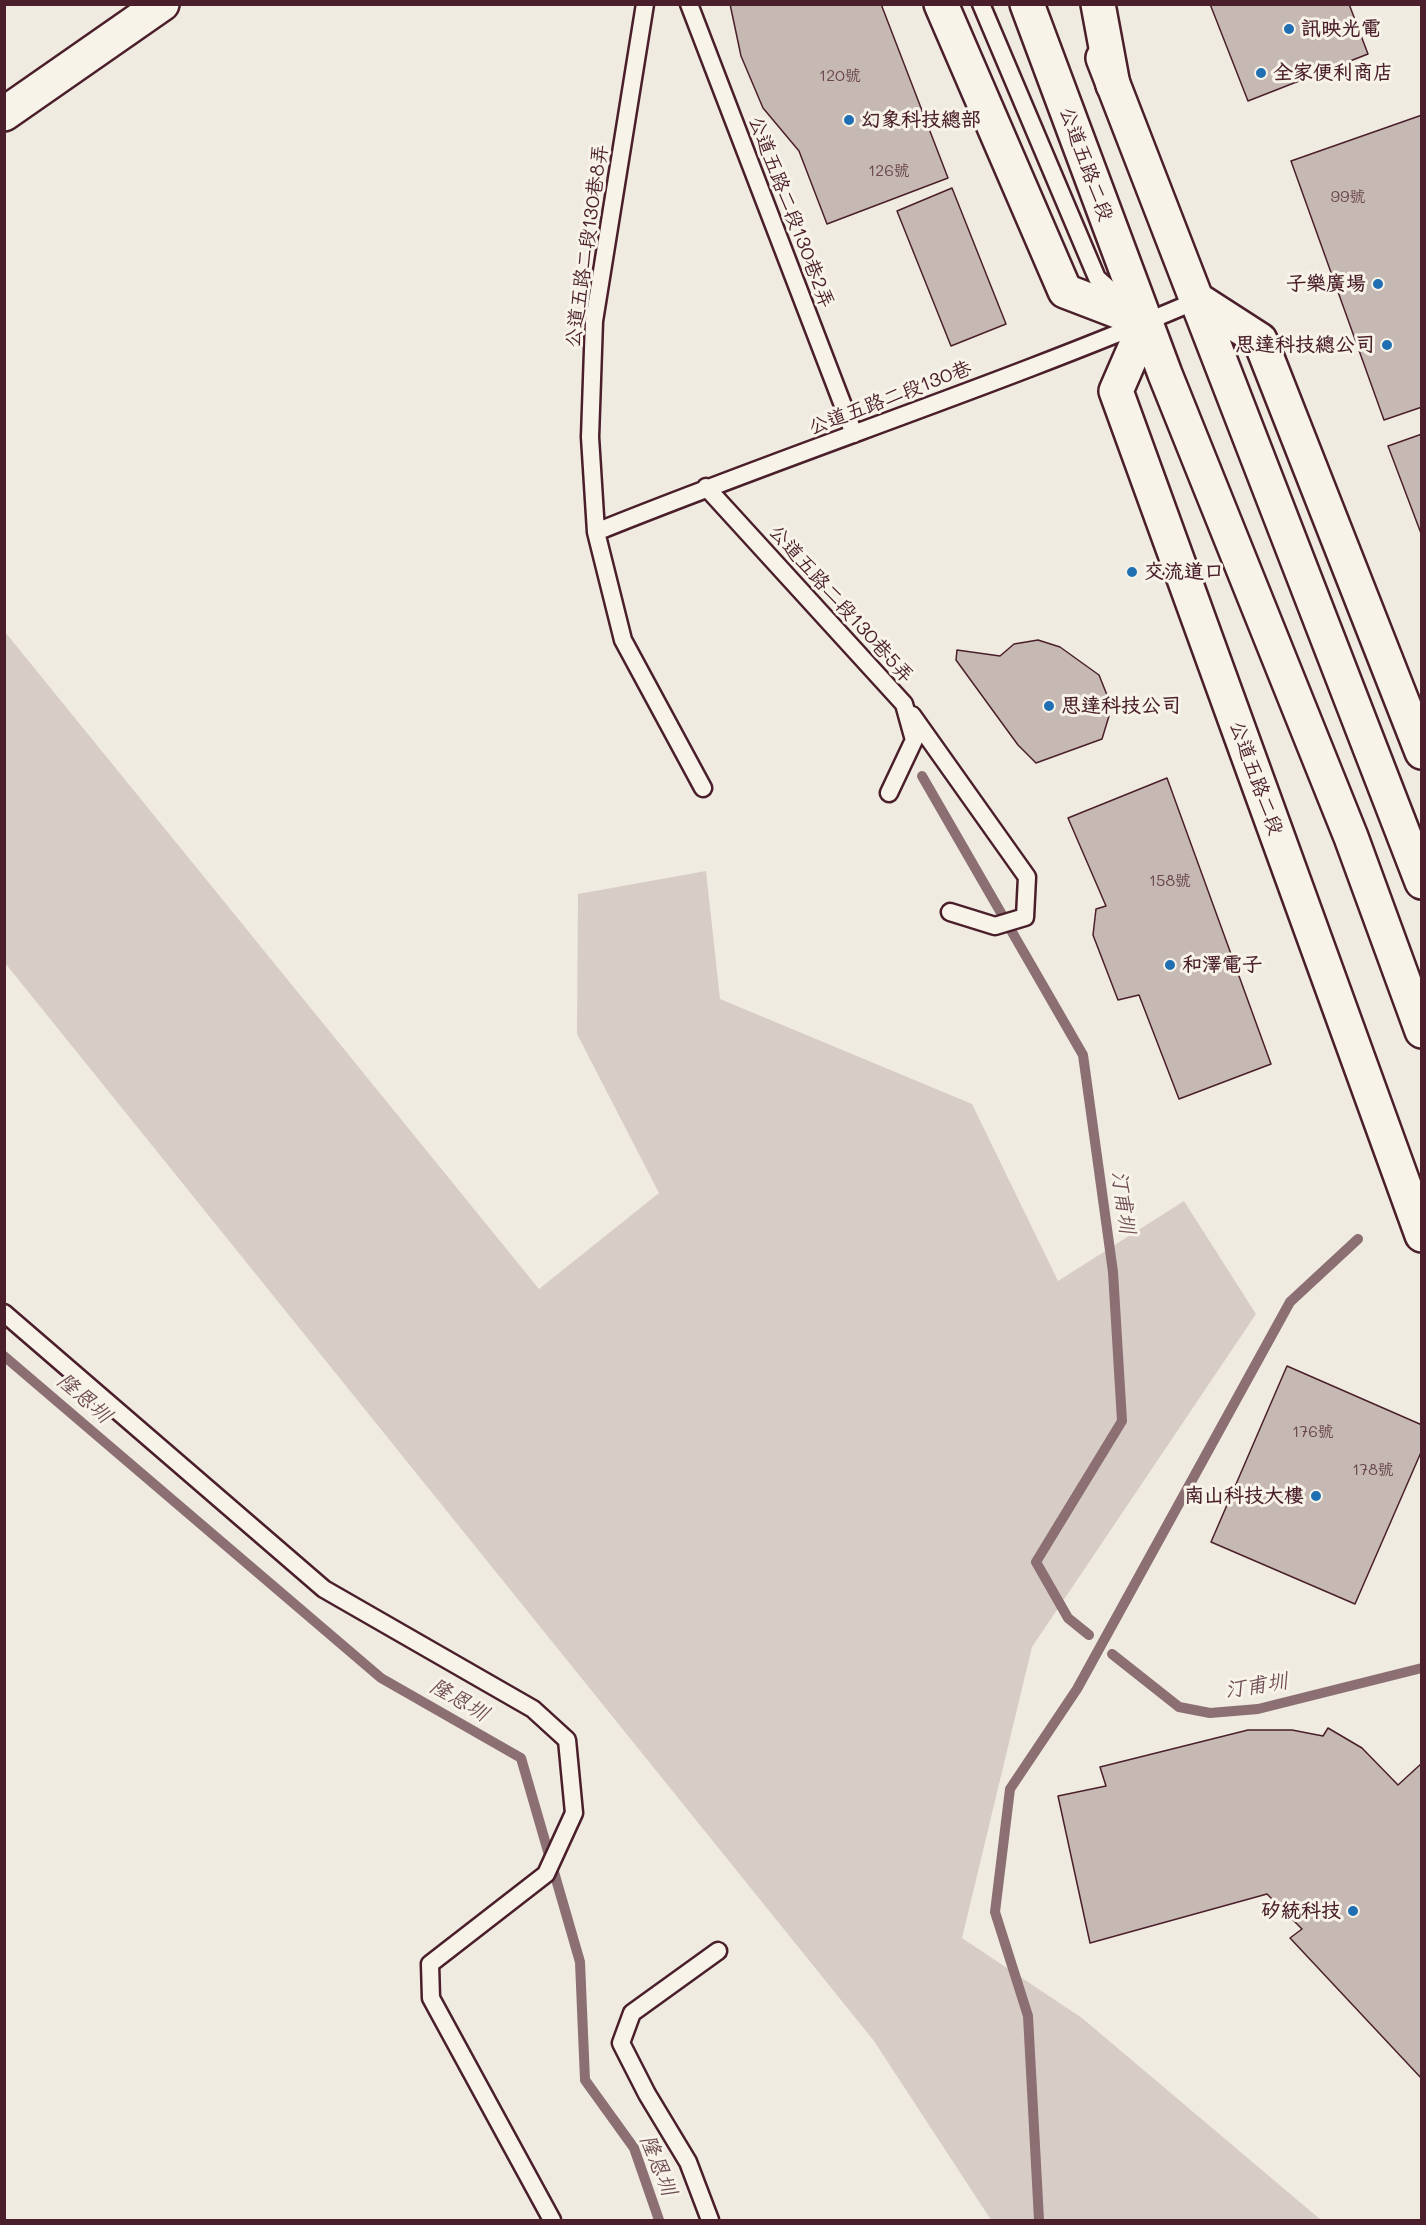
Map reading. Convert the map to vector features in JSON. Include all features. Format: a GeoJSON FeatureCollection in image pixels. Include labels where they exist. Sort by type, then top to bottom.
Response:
{"type":"FeatureCollection","features":[{"type":"Feature","properties":{"kind":"main road"},"geometry":{"type":"LineString","coordinates":[[4,114],[162,4]]}},
{"type":"Feature","properties":{"kind":"main road"},"geometry":{"type":"LineString","coordinates":[[940,4],[1065,291],[1146,322]]}},
{"type":"Feature","properties":{"kind":"main road","name":"公道五路二段"},"geometry":{"type":"LineString","coordinates":[[1027,4],[1146,322],[1351,837],[1422,1031]]}},
{"type":"Feature","properties":{"kind":"main road"},"geometry":{"type":"LineString","coordinates":[[1085,4],[1113,85],[1422,882]]}},
{"type":"Feature","properties":{"kind":"main road"},"geometry":{"type":"LineString","coordinates":[[1098,4],[1113,85]]}},
{"type":"Feature","properties":{"kind":"main road"},"geometry":{"type":"LineString","coordinates":[[1198,300],[1260,340],[1422,752]]}},
{"type":"Feature","properties":{"kind":"main road","name":"公道五路二段"},"geometry":{"type":"LineString","coordinates":[[1146,322],[1116,391],[1422,1235]]}},
{"type":"Feature","properties":{"kind":"lane","name":"公道五路二段130巷8弄"},"geometry":{"type":"LineString","coordinates":[[645,4],[594,321],[590,437],[596,532],[623,640],[703,788]]}},
{"type":"Feature","properties":{"kind":"lane","name":"公道五路二段130巷2弄"},"geometry":{"type":"LineString","coordinates":[[689,4],[854,434]]}},
{"type":"Feature","properties":{"kind":"lane"},"geometry":{"type":"LineString","coordinates":[[981,4],[1097,278],[1146,322]]}},
{"type":"Feature","properties":{"kind":"lane"},"geometry":{"type":"LineString","coordinates":[[1091,4],[1113,85]]}},
{"type":"Feature","properties":{"kind":"lane"},"geometry":{"type":"LineString","coordinates":[[1109,4],[1113,85]]}},
{"type":"Feature","properties":{"kind":"lane","name":"公道五路二段130巷"},"geometry":{"type":"LineString","coordinates":[[596,532],[706,487],[854,434],[1198,300]]}},
{"type":"Feature","properties":{"kind":"lane","name":"公道五路二段130巷5弄"},"geometry":{"type":"LineString","coordinates":[[706,487],[904,704],[914,740],[889,793]]}},
{"type":"Feature","properties":{"kind":"lane"},"geometry":{"type":"LineString","coordinates":[[904,704],[1027,878],[1025,917],[995,926],[950,912]]}},
{"type":"Feature","properties":{"kind":"lane"},"geometry":{"type":"LineString","coordinates":[[4,1313],[324,1589],[533,1709],[567,1740],[574,1814],[546,1874],[430,1964],[431,1998],[552,2220]]}},
{"type":"Feature","properties":{"kind":"lane"},"geometry":{"type":"LineString","coordinates":[[710,2220],[688,2162],[647,2094],[621,2043],[632,2013],[718,1951]]}},
{"type":"Feature","properties":{"kind":"shaded area"},"geometry":{"type":"Polygon","coordinates":[[[5,632],[539,1289],[659,1193],[577,1034],[578,894],[706,871],[720,999],[972,1104],[1058,1281],[1184,1201],[1256,1314],[1032,1647],[962,1938],[1082,2018],[1321,2220],[991,2220],[874,2041],[5,963],[5,632]]]}},
{"type":"Feature","properties":{"kind":"building","name":"幻象科技總部"},"geometry":{"type":"Polygon","coordinates":[[[730,4],[881,4],[948,178],[827,224],[799,151],[763,108],[741,56],[730,4]]]}},
{"type":"Feature","properties":{"kind":"building","name":"訊映光電"},"geometry":{"type":"Polygon","coordinates":[[[1210,4],[1349,4],[1368,54],[1248,101],[1210,4]]]}},
{"type":"Feature","properties":{"kind":"building","name":"子樂廣場"},"geometry":{"type":"Polygon","coordinates":[[[1422,115],[1422,407],[1384,420],[1291,161],[1422,115]]]}},
{"type":"Feature","properties":{"kind":"building"},"geometry":{"type":"Polygon","coordinates":[[[952,188],[1006,324],[951,346],[897,211],[952,188]]]}},
{"type":"Feature","properties":{"kind":"building"},"geometry":{"type":"Polygon","coordinates":[[[1422,434],[1422,536],[1388,446],[1422,434]]]}},
{"type":"Feature","properties":{"kind":"building","name":"思達科技公司"},"geometry":{"type":"Polygon","coordinates":[[[1038,640],[1060,647],[1099,675],[1107,695],[1109,716],[1102,739],[1036,763],[1018,745],[956,660],[957,650],[1000,656],[1014,644],[1038,640]]]}},
{"type":"Feature","properties":{"kind":"building","name":"和澤電子"},"geometry":{"type":"Polygon","coordinates":[[[1167,778],[1271,1064],[1179,1099],[1139,995],[1118,1000],[1093,935],[1096,909],[1106,906],[1068,818],[1167,778]]]}},
{"type":"Feature","properties":{"kind":"building","name":"南山科技大樓"},"geometry":{"type":"Polygon","coordinates":[[[1287,1366],[1422,1425],[1422,1450],[1355,1604],[1211,1542],[1287,1366]]]}},
{"type":"Feature","properties":{"kind":"building","name":"矽統科技"},"geometry":{"type":"Polygon","coordinates":[[[1328,1728],[1362,1748],[1398,1785],[1422,1763],[1422,2079],[1290,1938],[1302,1929],[1267,1894],[1090,1943],[1058,1796],[1106,1786],[1100,1767],[1248,1730],[1292,1730],[1323,1736],[1328,1728]]]}},
{"type":"Feature","properties":{"kind":"waterway","name":"汀甫圳"},"geometry":{"type":"LineString","coordinates":[[922,776],[1083,1055],[1113,1272],[1122,1421],[1036,1562],[1068,1618],[1089,1635]]}},
{"type":"Feature","properties":{"kind":"waterway"},"geometry":{"type":"LineString","coordinates":[[1039,2220],[1028,2016],[995,1912],[1010,1789],[1077,1689],[1290,1302],[1358,1239]]}},
{"type":"Feature","properties":{"kind":"waterway","name":"隆恩圳"},"geometry":{"type":"LineString","coordinates":[[4,1356],[381,1678],[521,1758],[580,1962],[585,2080],[634,2148],[659,2220]]}},
{"type":"Feature","properties":{"kind":"waterway","name":"汀甫圳"},"geometry":{"type":"LineString","coordinates":[[1112,1654],[1179,1707],[1210,1713],[1258,1709],[1422,1668]]}},
{"type":"Feature","properties":{"kind":"place","name":"訊映光電"},"geometry":{"type":"Point","coordinates":[1289,29]}},
{"type":"Feature","properties":{"kind":"place","name":"全家便利商店"},"geometry":{"type":"Point","coordinates":[1261,73]}},
{"type":"Feature","properties":{"kind":"place","name":"幻象科技總部"},"geometry":{"type":"Point","coordinates":[849,120]}},
{"type":"Feature","properties":{"kind":"place","name":"子樂廣場"},"geometry":{"type":"Point","coordinates":[1378,284]}},
{"type":"Feature","properties":{"kind":"place","name":"思達科技總公司"},"geometry":{"type":"Point","coordinates":[1387,345]}},
{"type":"Feature","properties":{"kind":"place","name":"交流道口"},"geometry":{"type":"Point","coordinates":[1132,572]}},
{"type":"Feature","properties":{"kind":"place","name":"思達科技公司"},"geometry":{"type":"Point","coordinates":[1049,706]}},
{"type":"Feature","properties":{"kind":"place","name":"和澤電子"},"geometry":{"type":"Point","coordinates":[1170,965]}},
{"type":"Feature","properties":{"kind":"place","name":"南山科技大樓"},"geometry":{"type":"Point","coordinates":[1316,1496]}},
{"type":"Feature","properties":{"kind":"place","name":"矽統科技"},"geometry":{"type":"Point","coordinates":[1353,1911]}}]}
